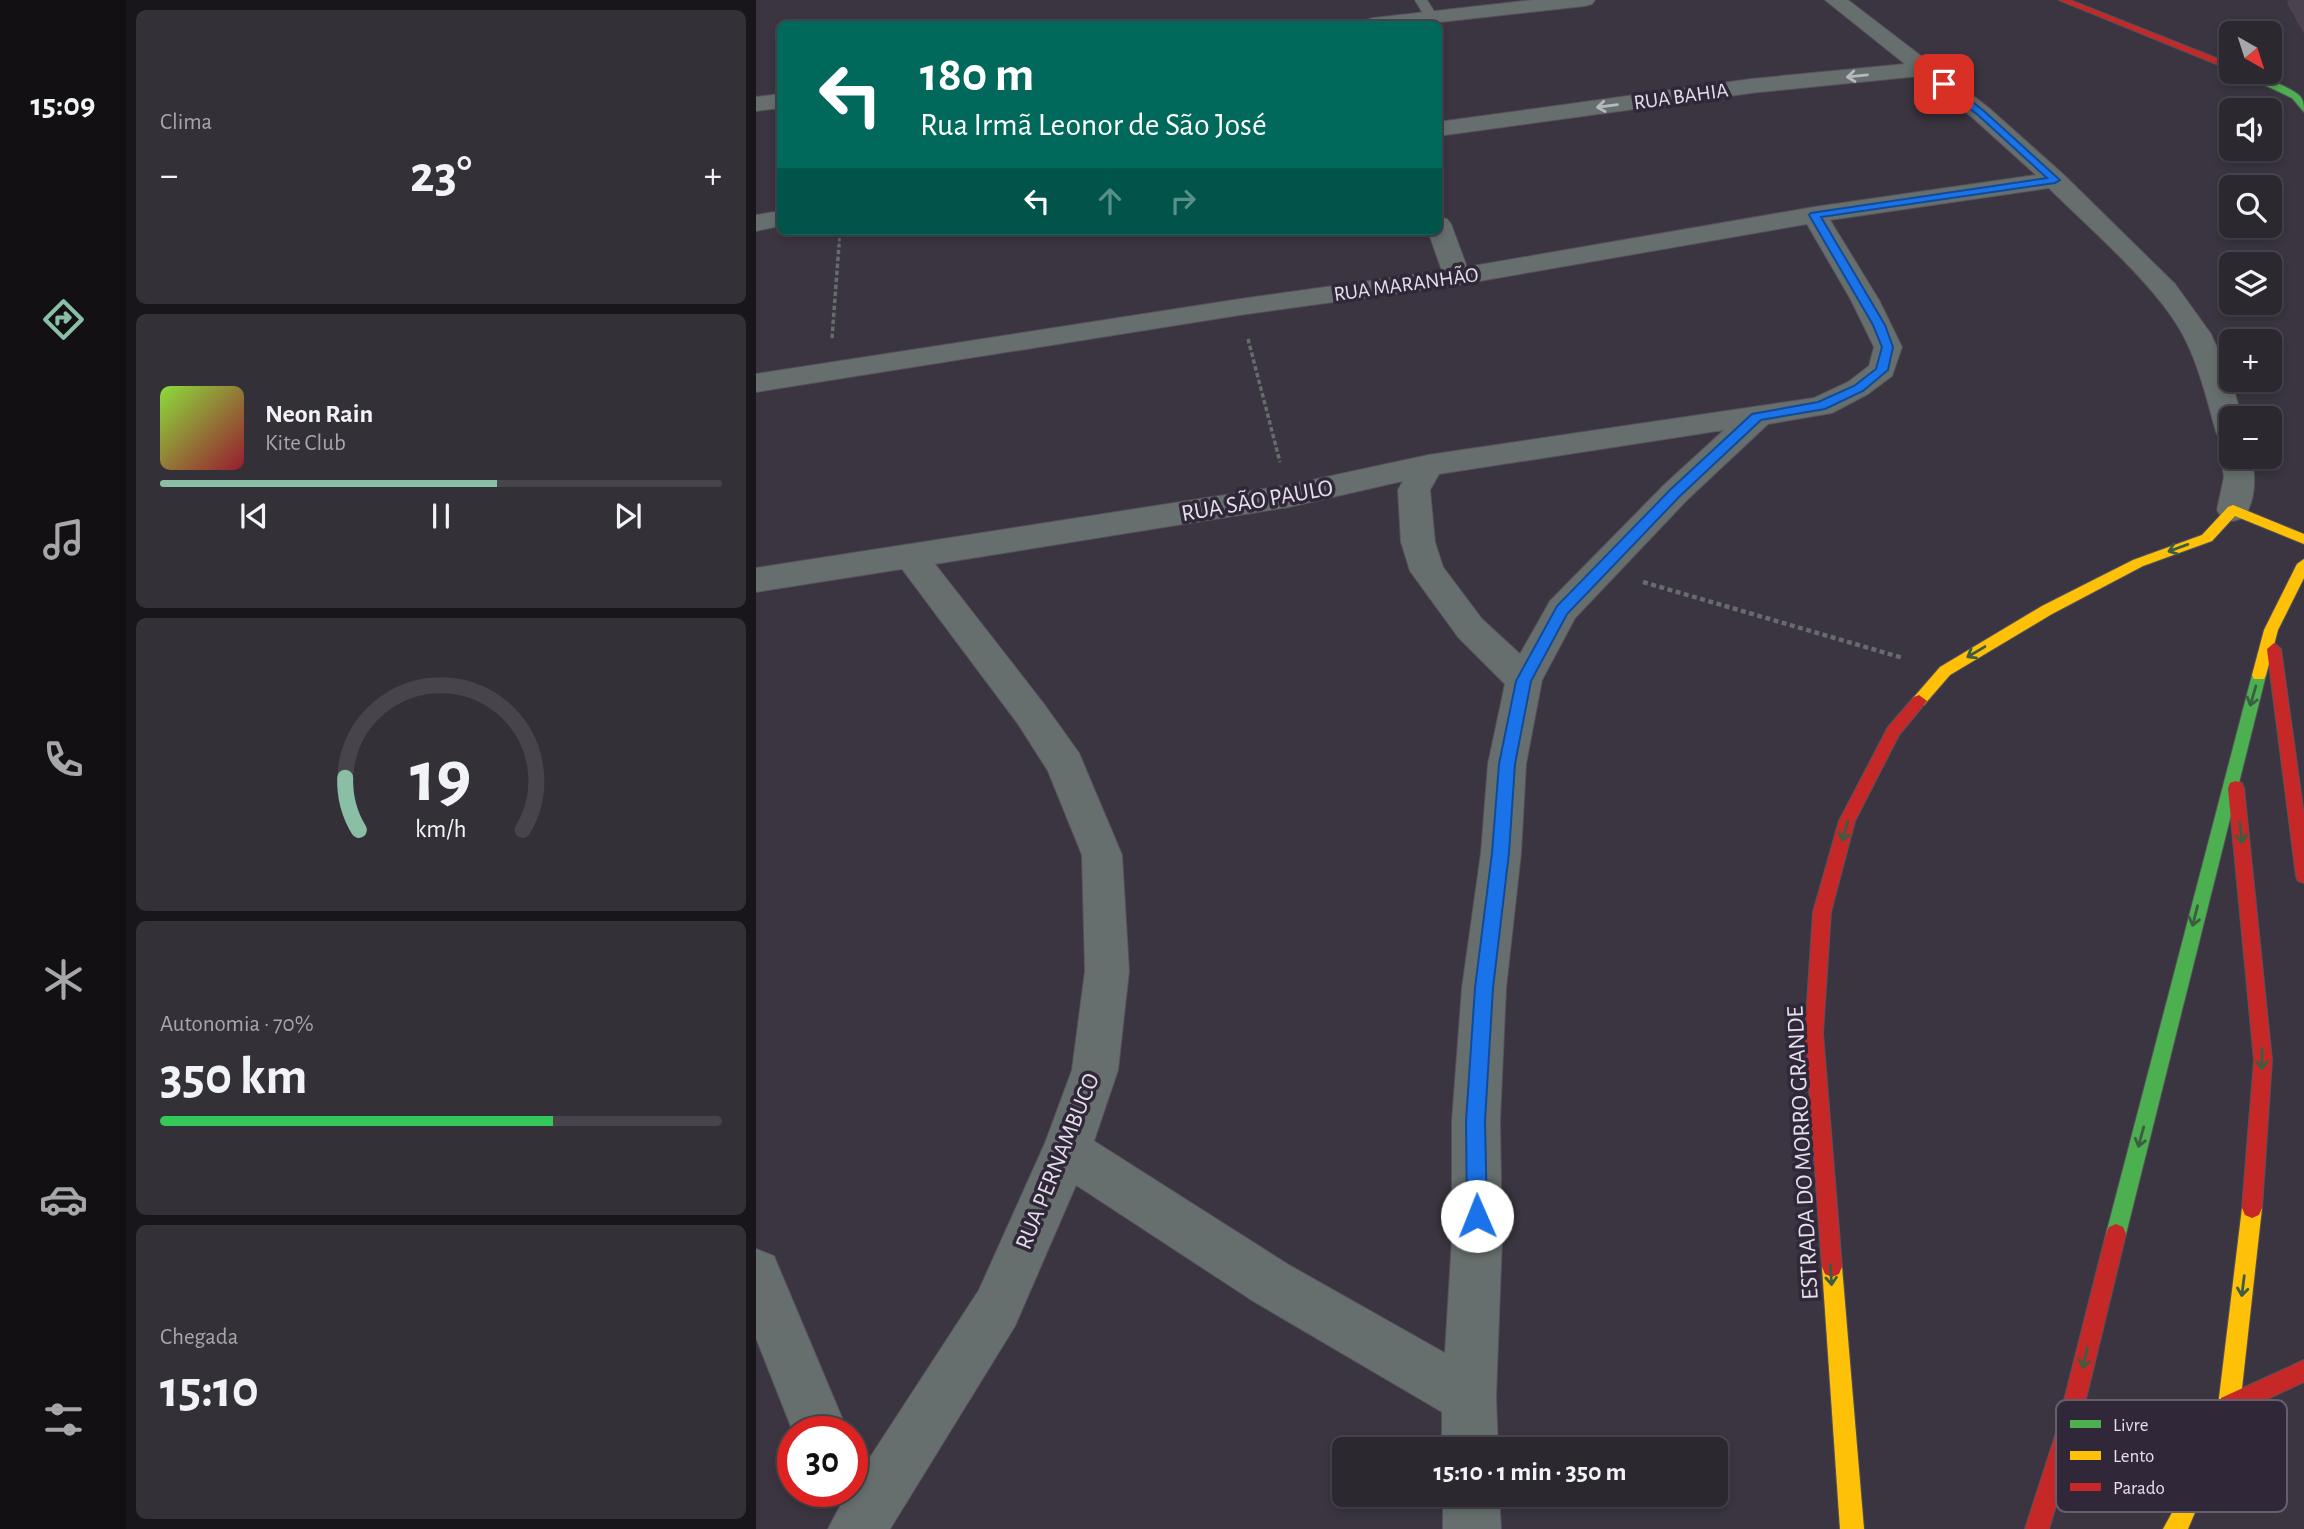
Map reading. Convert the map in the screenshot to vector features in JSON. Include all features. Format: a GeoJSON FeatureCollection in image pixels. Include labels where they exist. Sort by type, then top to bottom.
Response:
{"type":"FeatureCollection","features":[{"type":"Feature","properties":{"kind":"street"},"geometry":{"type":"LineString","coordinates":[[1383,21],[1426,8],[1585,0]]}},
{"type":"Feature","properties":{"kind":"street"},"geometry":{"type":"LineString","coordinates":[[1835,0],[1981,113],[2055,180],[2165,290],[2197,334],[2224,406]]}},
{"type":"Feature","properties":{"kind":"street"},"geometry":{"type":"LineString","coordinates":[[2063,0],[2219,62]]}},
{"type":"Feature","properties":{"kind":"street","name":"RUA BAHIA"},"geometry":{"type":"LineString","coordinates":[[1442,128],[1751,86],[1925,69]]}},
{"type":"Feature","properties":{"kind":"street"},"geometry":{"type":"LineString","coordinates":[[2268,84],[2295,96],[2304,109]]}},
{"type":"Feature","properties":{"kind":"street"},"geometry":{"type":"LineString","coordinates":[[756,104],[777,101]]}},
{"type":"Feature","properties":{"kind":"street","name":"RUA MARANHÃO"},"geometry":{"type":"LineString","coordinates":[[756,383],[1240,307],[1457,277],[1814,215],[2055,180]]}},
{"type":"Feature","properties":{"kind":"street","name":"RUA SÃO PAULO"},"geometry":{"type":"LineString","coordinates":[[756,580],[1289,496],[1428,465],[1821,406],[1858,388],[1882,370],[1888,347],[1879,325],[1814,215]]}},
{"type":"Feature","properties":{"kind":"street"},"geometry":{"type":"LineString","coordinates":[[756,223],[777,220]]}},
{"type":"Feature","properties":{"kind":"street"},"geometry":{"type":"LineString","coordinates":[[1442,234],[1457,277]]}},
{"type":"Feature","properties":{"kind":"street"},"geometry":{"type":"LineString","coordinates":[[1470,1437],[1469,1397],[1477,1239],[1476,1121],[1484,988],[1501,853],[1507,764],[1524,681],[1562,610],[1676,492],[1757,417]]}},
{"type":"Feature","properties":{"kind":"street"},"geometry":{"type":"LineString","coordinates":[[1428,465],[1414,490],[1418,542],[1427,571],[1470,628],[1524,681]]}},
{"type":"Feature","properties":{"kind":"street"},"geometry":{"type":"LineString","coordinates":[[2238,469],[2240,477],[2233,510],[2304,539]]}},
{"type":"Feature","properties":{"kind":"street","name":"ESTRADA DO MORRO GRANDE"},"geometry":{"type":"LineString","coordinates":[[1852,1529],[1814,1033],[1822,912],[1847,821],[1893,731],[1945,671],[2047,610],[2138,563],[2207,538],[2233,510]]}},
{"type":"Feature","properties":{"kind":"street","name":"RUA PERNAMBUCO"},"geometry":{"type":"LineString","coordinates":[[854,1515],[997,1308],[1066,1151],[1095,1070],[1107,971],[1102,855],[1065,764],[1031,714],[910,555]]}},
{"type":"Feature","properties":{"kind":"street"},"geometry":{"type":"LineString","coordinates":[[2075,1400],[2234,765],[2271,630],[2304,564]]}},
{"type":"Feature","properties":{"kind":"street"},"geometry":{"type":"LineString","coordinates":[[2271,630],[2304,876]]}},
{"type":"Feature","properties":{"kind":"street"},"geometry":{"type":"LineString","coordinates":[[2230,1400],[2254,1195],[2263,1060],[2234,765]]}},
{"type":"Feature","properties":{"kind":"street"},"geometry":{"type":"LineString","coordinates":[[1066,1151],[1271,1283],[1469,1397]]}},
{"type":"Feature","properties":{"kind":"street"},"geometry":{"type":"LineString","coordinates":[[756,1274],[814,1416]]}},
{"type":"Feature","properties":{"kind":"street"},"geometry":{"type":"LineString","coordinates":[[2242,1400],[2304,1371]]}},
{"type":"Feature","properties":{"kind":"street"},"geometry":{"type":"LineString","coordinates":[[2037,1529],[2056,1468]]}},
{"type":"Feature","properties":{"kind":"street"},"geometry":{"type":"LineString","coordinates":[[1471,1507],[1472,1529]]}},
{"type":"Feature","properties":{"kind":"street"},"geometry":{"type":"LineString","coordinates":[[2175,1529],[2185,1512]]}},
{"type":"Feature","properties":{"kind":"path"},"geometry":{"type":"LineString","coordinates":[[829,373],[840,235]]}},
{"type":"Feature","properties":{"kind":"path"},"geometry":{"type":"LineString","coordinates":[[1240,307],[1289,496]]}},
{"type":"Feature","properties":{"kind":"path"},"geometry":{"type":"LineString","coordinates":[[1602,570],[1945,671]]}},
{"type":"Feature","properties":{"kind":"traffic: fast"},"geometry":{"type":"LineString","coordinates":[[2268,84],[2295,96],[2304,109]]}},
{"type":"Feature","properties":{"kind":"traffic: fast"},"geometry":{"type":"LineString","coordinates":[[2116,1234],[2259,675]]}},
{"type":"Feature","properties":{"kind":"traffic: slow"},"geometry":{"type":"LineString","coordinates":[[1919,701],[1945,671],[2047,610],[2138,563],[2207,538],[2233,510],[2304,539]]}},
{"type":"Feature","properties":{"kind":"traffic: slow"},"geometry":{"type":"LineString","coordinates":[[2259,675],[2271,630],[2304,564]]}},
{"type":"Feature","properties":{"kind":"traffic: slow"},"geometry":{"type":"LineString","coordinates":[[2230,1400],[2252,1208]]}},
{"type":"Feature","properties":{"kind":"traffic: slow"},"geometry":{"type":"LineString","coordinates":[[1832,1267],[1852,1529]]}},
{"type":"Feature","properties":{"kind":"traffic: slow"},"geometry":{"type":"LineString","coordinates":[[2175,1529],[2185,1512]]}},
{"type":"Feature","properties":{"kind":"traffic: jam"},"geometry":{"type":"LineString","coordinates":[[2063,0],[2219,62]]}},
{"type":"Feature","properties":{"kind":"traffic: jam"},"geometry":{"type":"LineString","coordinates":[[2274,649],[2304,876]]}},
{"type":"Feature","properties":{"kind":"traffic: jam"},"geometry":{"type":"LineString","coordinates":[[1832,1267],[1814,1033],[1822,912],[1847,821],[1893,731],[1919,701]]}},
{"type":"Feature","properties":{"kind":"traffic: jam"},"geometry":{"type":"LineString","coordinates":[[2236,788],[2263,1060],[2252,1208]]}},
{"type":"Feature","properties":{"kind":"traffic: jam"},"geometry":{"type":"LineString","coordinates":[[2075,1400],[2116,1234]]}},
{"type":"Feature","properties":{"kind":"traffic: jam"},"geometry":{"type":"LineString","coordinates":[[2242,1400],[2304,1371]]}},
{"type":"Feature","properties":{"kind":"traffic: jam"},"geometry":{"type":"LineString","coordinates":[[2037,1529],[2056,1468]]}},
{"type":"Feature","properties":{"kind":"route"},"geometry":{"type":"LineString","coordinates":[[1477,1216],[1476,1121],[1484,988],[1501,853],[1507,764],[1524,681],[1562,610],[1676,492],[1757,417],[1821,406],[1858,388],[1882,370],[1888,347],[1879,325],[1814,215],[2055,180],[1981,113],[1944,84]]}}]}
